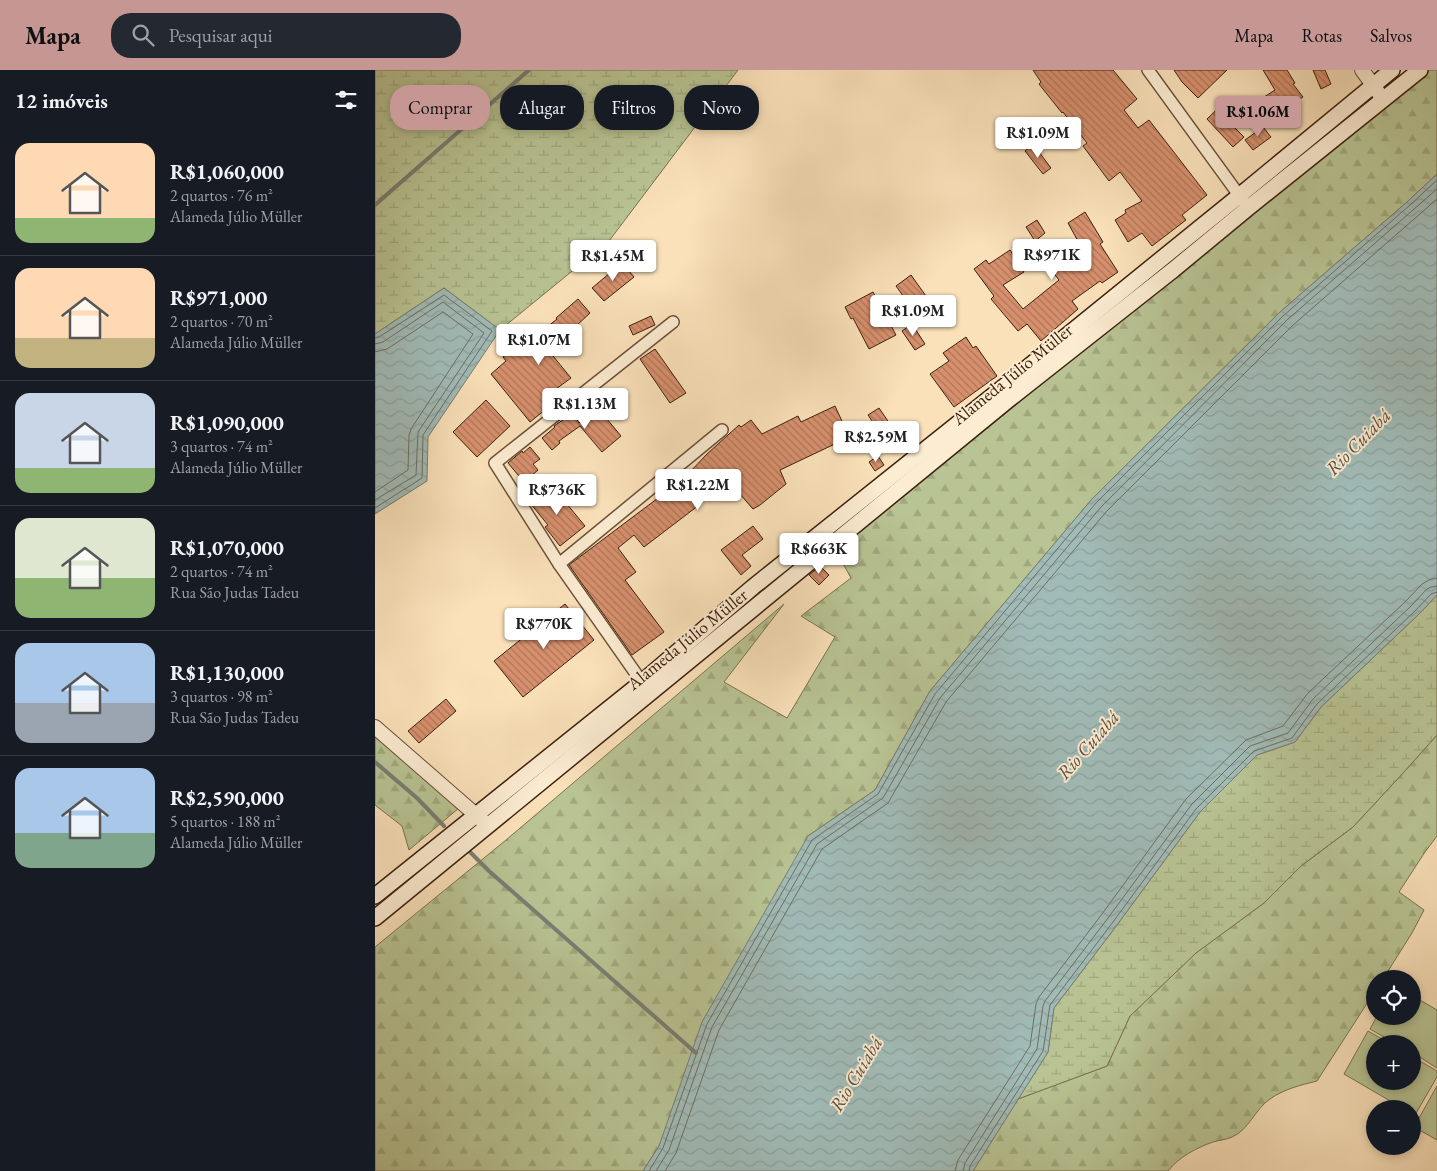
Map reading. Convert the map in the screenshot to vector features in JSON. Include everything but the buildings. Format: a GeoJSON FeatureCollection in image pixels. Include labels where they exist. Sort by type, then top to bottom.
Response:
{"type":"FeatureCollection","features":[{"type":"Feature","properties":{"kind":"main road","name":"Alameda Júlio Müller"},"geometry":{"type":"LineString","coordinates":[[1243,202],[1392,70]]}},
{"type":"Feature","properties":{"kind":"main road","name":"Alameda Júlio Müller"},"geometry":{"type":"LineString","coordinates":[[375,918],[489,826],[646,688],[753,587],[1243,202],[1420,70]]}},
{"type":"Feature","properties":{"kind":"main road","name":"Alameda Júlio Müller"},"geometry":{"type":"LineString","coordinates":[[375,896],[477,815],[646,688]]}},
{"type":"Feature","properties":{"kind":"street"},"geometry":{"type":"LineString","coordinates":[[1148,70],[1243,202]]}},
{"type":"Feature","properties":{"kind":"street"},"geometry":{"type":"LineString","coordinates":[[1362,70],[1383,99]]}},
{"type":"Feature","properties":{"kind":"street"},"geometry":{"type":"LineString","coordinates":[[646,688],[559,564],[495,463],[673,322]]}},
{"type":"Feature","properties":{"kind":"street"},"geometry":{"type":"LineString","coordinates":[[559,564],[722,430]]}},
{"type":"Feature","properties":{"kind":"street"},"geometry":{"type":"LineString","coordinates":[[375,727],[489,826]]}},
{"type":"Feature","properties":{"kind":"green space"},"geometry":{"type":"Polygon","coordinates":[[[375,70],[738,70],[727,85],[684,85],[684,130],[693,130],[609,241],[500,330],[444,288],[375,334],[375,70]]]}},
{"type":"Feature","properties":{"kind":"green space"},"geometry":{"type":"Polygon","coordinates":[[[1428,70],[1437,70],[1437,174],[1280,312],[1092,499],[930,691],[875,790],[808,836],[659,1146],[643,1171],[375,1171],[375,947],[506,840],[784,604],[724,682],[787,718],[835,637],[801,616],[851,578],[836,551],[1428,70]]]}},
{"type":"Feature","properties":{"kind":"green space"},"geometry":{"type":"Polygon","coordinates":[[[1437,595],[1437,735],[1353,827],[1301,866],[1264,903],[1196,953],[1130,1016],[1107,1066],[1018,1099],[1048,1052],[1054,1008],[1200,812],[1257,755],[1295,742],[1321,707],[1437,595]]]}},
{"type":"Feature","properties":{"kind":"green space"},"geometry":{"type":"Polygon","coordinates":[[[1437,735],[1437,836],[1399,892],[1424,910],[1389,970],[1366,970],[1366,1005],[1317,1081],[1275,1096],[1260,1108],[1248,1125],[1238,1134],[1194,1150],[1177,1161],[1168,1171],[973,1171],[1018,1099],[1107,1066],[1130,1016],[1196,953],[1264,903],[1301,866],[1353,827],[1437,735]]]}},
{"type":"Feature","properties":{"kind":"green space"},"geometry":{"type":"Polygon","coordinates":[[[375,737],[459,808],[409,850],[402,826],[375,805],[375,737]]]}},
{"type":"Feature","properties":{"kind":"green space"},"geometry":{"type":"Polygon","coordinates":[[[1421,1001],[1437,1010],[1437,1068],[1421,1058],[1421,1035],[1380,1035],[1370,1029],[1372,1025],[1421,1025],[1421,1001]]]}},
{"type":"Feature","properties":{"kind":"green space"},"geometry":{"type":"Polygon","coordinates":[[[1368,1031],[1375,1035],[1366,1035],[1366,1087],[1344,1074],[1368,1031]]]}},
{"type":"Feature","properties":{"kind":"green space"},"geometry":{"type":"Polygon","coordinates":[[[1421,1062],[1437,1071],[1437,1077],[1421,1105],[1421,1100],[1389,1100],[1371,1090],[1421,1090],[1421,1062]]]}},
{"type":"Feature","properties":{"kind":"green space"},"geometry":{"type":"Polygon","coordinates":[[[1437,1086],[1437,1140],[1421,1131],[1421,1115],[1437,1086]]]}},
{"type":"Feature","properties":{"kind":"water","name":"Rio Cuiabá"},"geometry":{"type":"Polygon","coordinates":[[[1437,174],[1437,595],[1321,707],[1295,742],[1257,755],[1200,812],[1054,1008],[1048,1052],[973,1171],[643,1171],[659,1146],[702,1022],[808,836],[875,790],[930,691],[1092,499],[1280,312],[1437,174]]]}},
{"type":"Feature","properties":{"kind":"water"},"geometry":{"type":"Polygon","coordinates":[[[444,288],[500,330],[428,437],[427,481],[375,514],[375,334],[444,288]]]}},
{"type":"Feature","properties":{"kind":"waterway"},"geometry":{"type":"LineString","coordinates":[[375,205],[529,70]]}},
{"type":"Feature","properties":{"kind":"waterway"},"geometry":{"type":"LineString","coordinates":[[375,762],[417,798],[444,826]]}},
{"type":"Feature","properties":{"kind":"waterway"},"geometry":{"type":"LineString","coordinates":[[470,852],[489,871],[696,1053]]}}]}
